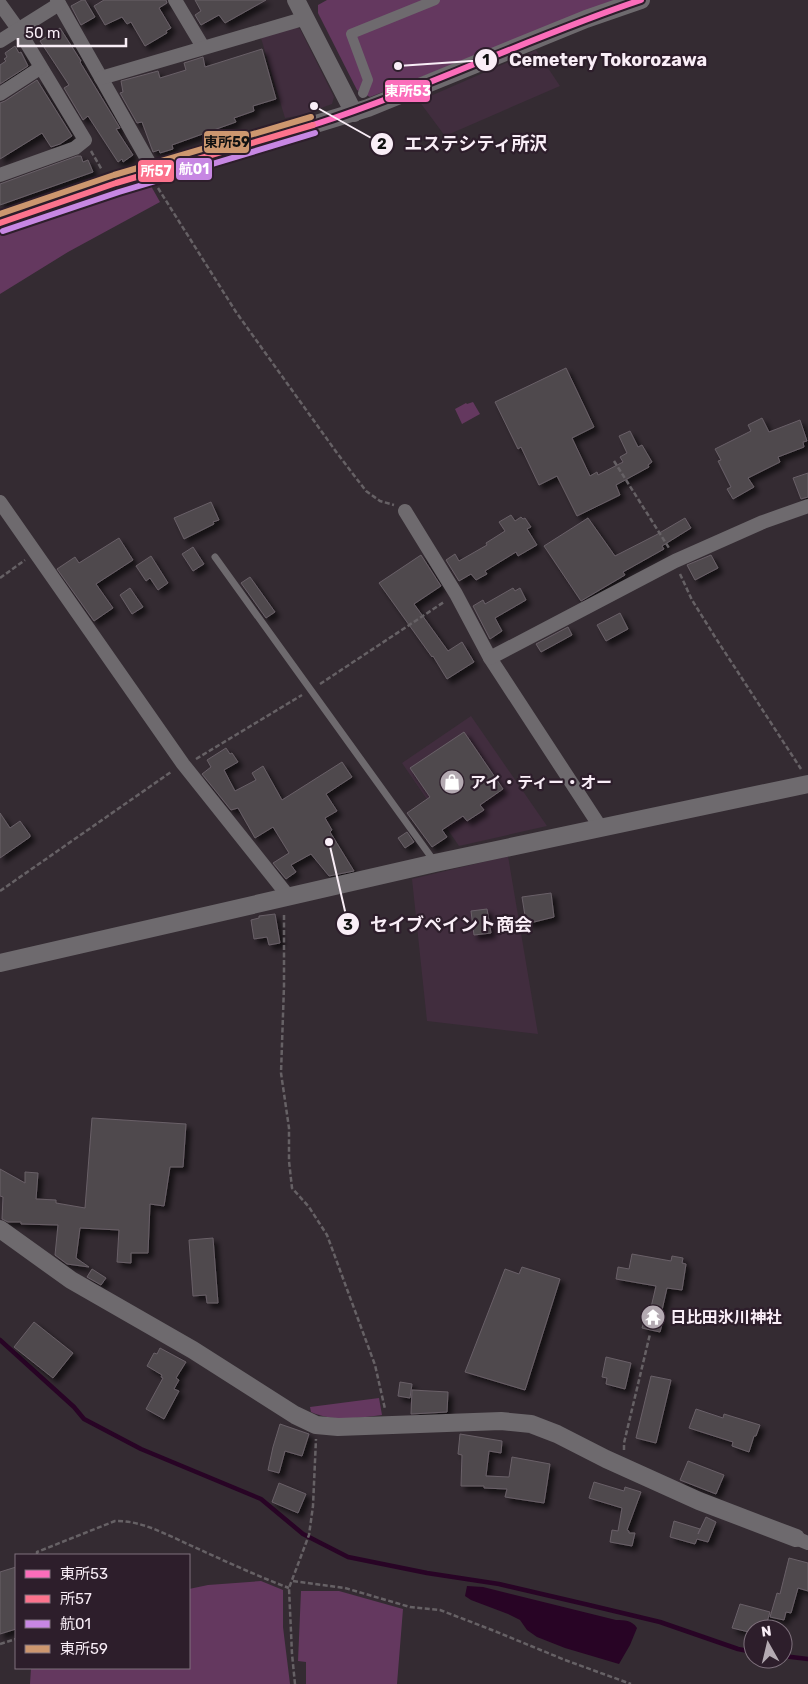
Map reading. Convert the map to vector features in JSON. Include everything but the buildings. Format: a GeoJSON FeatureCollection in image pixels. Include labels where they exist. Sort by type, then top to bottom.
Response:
{"type":"FeatureCollection","features":[{"type":"Feature","properties":{"kind":"street"},"geometry":{"type":"LineString","coordinates":[[175,0],[203,47]]}},
{"type":"Feature","properties":{"kind":"street"},"geometry":{"type":"LineString","coordinates":[[362,93],[368,80],[351,34],[435,0]]}},
{"type":"Feature","properties":{"kind":"street"},"geometry":{"type":"LineString","coordinates":[[0,223],[69,197],[354,113],[586,19],[641,0]]}},
{"type":"Feature","properties":{"kind":"street"},"geometry":{"type":"LineString","coordinates":[[0,40],[58,2],[152,174]]}},
{"type":"Feature","properties":{"kind":"street"},"geometry":{"type":"LineString","coordinates":[[0,4],[18,29],[85,140],[76,148],[0,175]]}},
{"type":"Feature","properties":{"kind":"street"},"geometry":{"type":"LineString","coordinates":[[100,78],[203,47],[302,6],[354,113]]}},
{"type":"Feature","properties":{"kind":"street"},"geometry":{"type":"LineString","coordinates":[[0,94],[40,68]]}},
{"type":"Feature","properties":{"kind":"street"},"geometry":{"type":"LineString","coordinates":[[0,502],[184,765],[286,898]]}},
{"type":"Feature","properties":{"kind":"street"},"geometry":{"type":"LineString","coordinates":[[490,658],[675,561],[728,537],[807,508]]}},
{"type":"Feature","properties":{"kind":"street"},"geometry":{"type":"LineString","coordinates":[[405,510],[456,594],[490,658],[601,828]]}},
{"type":"Feature","properties":{"kind":"street"},"geometry":{"type":"LineString","coordinates":[[0,963],[435,863],[601,828],[805,777]]}},
{"type":"Feature","properties":{"kind":"street"},"geometry":{"type":"LineString","coordinates":[[0,1229],[71,1280],[193,1350],[294,1414],[316,1425],[501,1422],[531,1424],[557,1434],[625,1468],[699,1501],[802,1540]]}},
{"type":"Feature","properties":{"kind":"lane"},"geometry":{"type":"LineString","coordinates":[[215,558],[435,863]]}},
{"type":"Feature","properties":{"kind":"path"},"geometry":{"type":"LineString","coordinates":[[85,140],[108,185]]}},
{"type":"Feature","properties":{"kind":"path"},"geometry":{"type":"LineString","coordinates":[[152,174],[236,312],[366,491],[380,501],[405,510]]}},
{"type":"Feature","properties":{"kind":"path"},"geometry":{"type":"LineString","coordinates":[[614,461],[644,512],[667,544],[692,600],[701,615],[805,777]]}},
{"type":"Feature","properties":{"kind":"path"},"geometry":{"type":"LineString","coordinates":[[0,578],[36,553]]}},
{"type":"Feature","properties":{"kind":"path"},"geometry":{"type":"LineString","coordinates":[[0,891],[184,765],[312,690],[456,594]]}},
{"type":"Feature","properties":{"kind":"path"},"geometry":{"type":"LineString","coordinates":[[286,898],[281,1073],[287,1112],[292,1188],[309,1207],[326,1235],[375,1366],[389,1425]]}},
{"type":"Feature","properties":{"kind":"path"},"geometry":{"type":"LineString","coordinates":[[625,1468],[624,1443],[650,1334]]}},
{"type":"Feature","properties":{"kind":"path"},"geometry":{"type":"LineString","coordinates":[[295,1684],[291,1646],[289,1588],[309,1535],[313,1506],[316,1425]]}},
{"type":"Feature","properties":{"kind":"path"},"geometry":{"type":"LineString","coordinates":[[37,1554],[37,1552],[114,1520],[127,1520],[156,1530],[289,1588]]}},
{"type":"Feature","properties":{"kind":"path"},"geometry":{"type":"LineString","coordinates":[[293,1581],[345,1588],[410,1607],[440,1610],[631,1684]]}},
{"type":"Feature","properties":{"kind":"path"},"geometry":{"type":"LineString","coordinates":[[0,1644],[15,1639]]}},
{"type":"Feature","properties":{"kind":"shaded area"},"geometry":{"type":"Polygon","coordinates":[[[327,0],[618,0],[370,97],[357,90],[318,13],[318,5],[327,0]]]}},
{"type":"Feature","properties":{"kind":"shaded area"},"geometry":{"type":"Polygon","coordinates":[[[294,27],[300,29],[334,97],[332,104],[302,115],[285,118],[261,38],[294,27]]]}},
{"type":"Feature","properties":{"kind":"shaded area"},"geometry":{"type":"Polygon","coordinates":[[[536,50],[560,86],[445,136],[419,101],[536,50]]]}},
{"type":"Feature","properties":{"kind":"shaded area"},"geometry":{"type":"Polygon","coordinates":[[[151,186],[160,202],[68,252],[0,294],[0,234],[93,199],[151,186]]]}},
{"type":"Feature","properties":{"kind":"shaded area"},"geometry":{"type":"Polygon","coordinates":[[[473,402],[480,414],[462,424],[455,409],[466,403],[473,402]]]}},
{"type":"Feature","properties":{"kind":"shaded area"},"geometry":{"type":"Polygon","coordinates":[[[471,716],[547,826],[459,846],[402,763],[471,716]]]}},
{"type":"Feature","properties":{"kind":"shaded area"},"geometry":{"type":"Polygon","coordinates":[[[508,856],[538,1034],[427,1021],[412,879],[508,856]]]}},
{"type":"Feature","properties":{"kind":"shaded area"},"geometry":{"type":"Polygon","coordinates":[[[379,1398],[382,1415],[355,1418],[328,1417],[311,1412],[310,1407],[379,1398]]]}},
{"type":"Feature","properties":{"kind":"shaded area"},"geometry":{"type":"Polygon","coordinates":[[[261,1581],[283,1590],[283,1627],[290,1684],[30,1684],[31,1669],[190,1669],[190,1589],[208,1585],[261,1581]]]}},
{"type":"Feature","properties":{"kind":"shaded area"},"geometry":{"type":"Polygon","coordinates":[[[467,1586],[483,1587],[616,1620],[628,1621],[637,1628],[619,1664],[565,1648],[537,1637],[527,1630],[520,1620],[465,1596],[467,1586]]]}},
{"type":"Feature","properties":{"kind":"shaded area"},"geometry":{"type":"Polygon","coordinates":[[[301,1591],[339,1591],[403,1609],[397,1684],[306,1684],[306,1662],[298,1661],[301,1591]]]}},
{"type":"Feature","properties":{"kind":"waterway"},"geometry":{"type":"LineString","coordinates":[[0,1340],[74,1407],[84,1419],[141,1449],[261,1499],[303,1534],[348,1557],[427,1573],[499,1584],[589,1605],[660,1622],[743,1650]]}},
{"type":"Feature","properties":{"kind":"waterway"},"geometry":{"type":"LineString","coordinates":[[793,1657],[808,1659]]}},
{"type":"Feature","properties":{"kind":"transit line","name":"東所53"},"geometry":{"type":"LineString","coordinates":[[313,125],[355,111],[559,30],[641,0]]}},
{"type":"Feature","properties":{"kind":"transit line","name":"東所59"},"geometry":{"type":"LineString","coordinates":[[0,214],[114,175],[311,117]]}},
{"type":"Feature","properties":{"kind":"transit line","name":"所57"},"geometry":{"type":"LineString","coordinates":[[0,223],[116,183],[313,125]]}},
{"type":"Feature","properties":{"kind":"transit line","name":"航01"},"geometry":{"type":"LineString","coordinates":[[3,231],[119,192],[315,133]]}},
{"type":"Feature","properties":{"kind":"place","name":"Cemetery Tokorozawa"},"geometry":{"type":"Point","coordinates":[398,66]}},
{"type":"Feature","properties":{"kind":"place","name":"エステシティ所沢"},"geometry":{"type":"Point","coordinates":[314,106]}},
{"type":"Feature","properties":{"kind":"place","name":"アイ・ティー・オー"},"geometry":{"type":"Point","coordinates":[452,782]}},
{"type":"Feature","properties":{"kind":"place","name":"セイブペイント商会"},"geometry":{"type":"Point","coordinates":[329,842]}},
{"type":"Feature","properties":{"kind":"place","name":"日比田氷川神社"},"geometry":{"type":"Point","coordinates":[653,1317]}}]}
